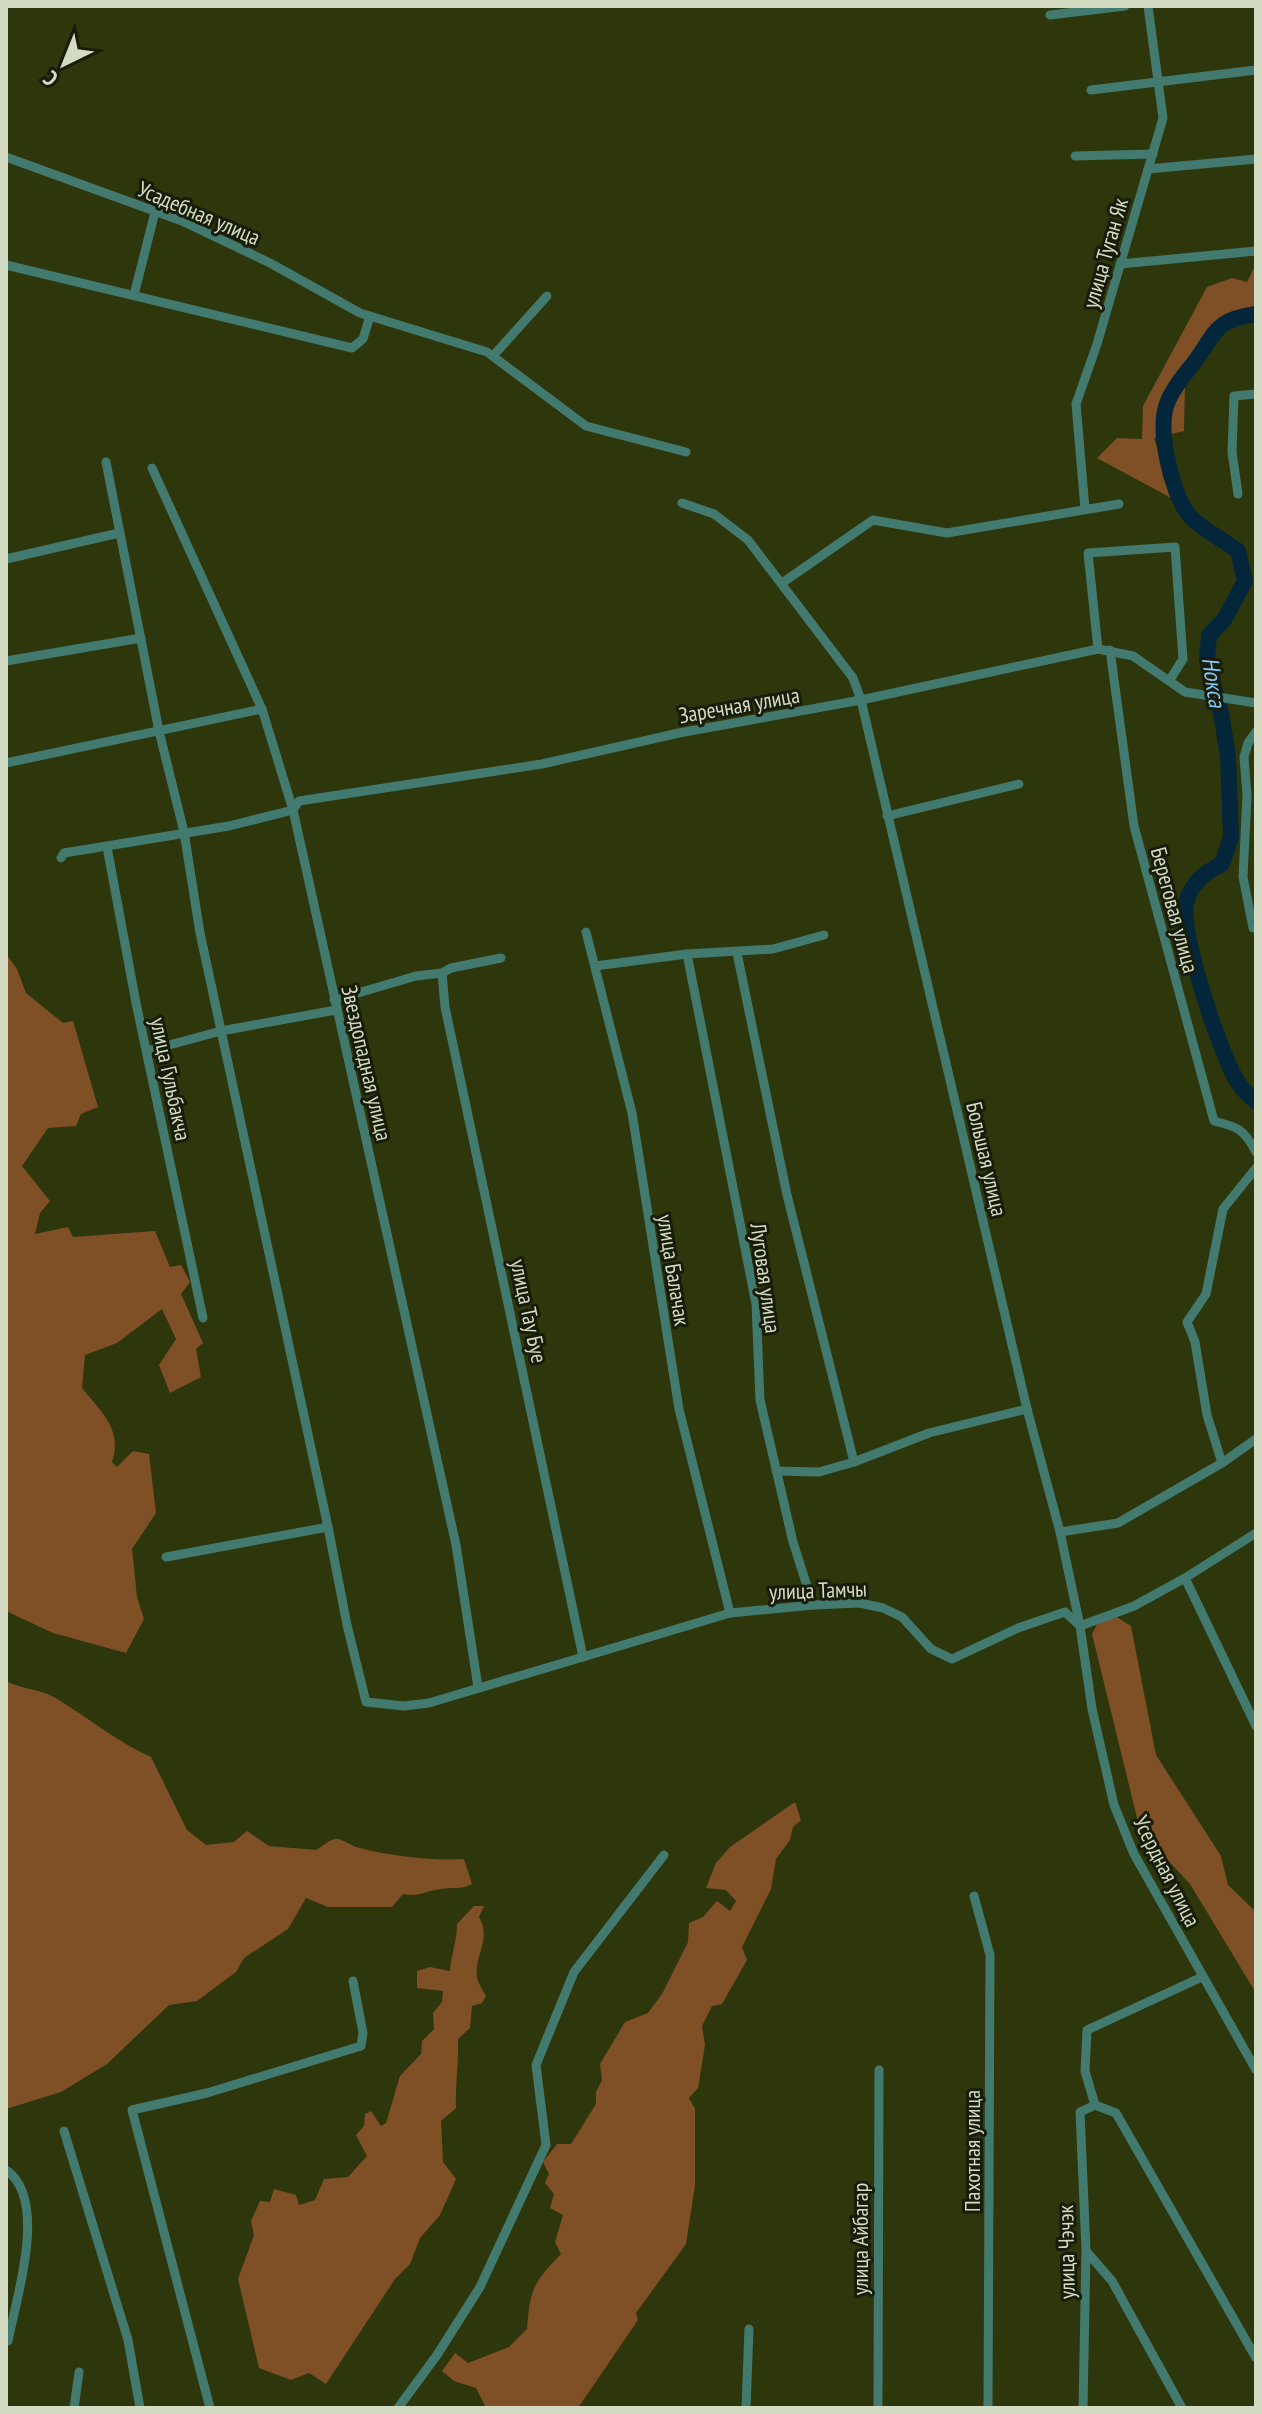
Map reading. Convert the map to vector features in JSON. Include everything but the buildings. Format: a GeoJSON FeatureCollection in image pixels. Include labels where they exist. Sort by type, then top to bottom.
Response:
{"type":"FeatureCollection","features":[{"type":"Feature","properties":{"kind":"street"},"geometry":{"type":"LineString","coordinates":[[1050,15],[1125,6]]}},
{"type":"Feature","properties":{"kind":"street","name":"улица Туган Як"},"geometry":{"type":"LineString","coordinates":[[1085,509],[1076,404],[1163,118],[1148,6]]}},
{"type":"Feature","properties":{"kind":"street"},"geometry":{"type":"LineString","coordinates":[[1091,90],[1256,70]]}},
{"type":"Feature","properties":{"kind":"street"},"geometry":{"type":"LineString","coordinates":[[1075,156],[1153,154]]}},
{"type":"Feature","properties":{"kind":"street","name":"Усадебная улица"},"geometry":{"type":"LineString","coordinates":[[6,157],[182,221],[270,263],[360,313],[487,352],[586,426],[686,452]]}},
{"type":"Feature","properties":{"kind":"street"},"geometry":{"type":"LineString","coordinates":[[1148,169],[1256,159]]}},
{"type":"Feature","properties":{"kind":"street"},"geometry":{"type":"LineString","coordinates":[[134,295],[155,212]]}},
{"type":"Feature","properties":{"kind":"street"},"geometry":{"type":"LineString","coordinates":[[1120,264],[1256,251]]}},
{"type":"Feature","properties":{"kind":"street"},"geometry":{"type":"LineString","coordinates":[[6,265],[352,348],[363,339],[370,316]]}},
{"type":"Feature","properties":{"kind":"street"},"geometry":{"type":"LineString","coordinates":[[493,356],[547,296]]}},
{"type":"Feature","properties":{"kind":"street"},"geometry":{"type":"LineString","coordinates":[[1238,494],[1232,452],[1234,396],[1256,394]]}},
{"type":"Feature","properties":{"kind":"street"},"geometry":{"type":"LineString","coordinates":[[106,462],[159,731],[184,832],[200,933],[328,1527],[166,1557]]}},
{"type":"Feature","properties":{"kind":"street","name":"Звездопадная улица"},"geometry":{"type":"LineString","coordinates":[[152,468],[262,709],[293,810],[456,1545],[478,1687]]}},
{"type":"Feature","properties":{"kind":"street","name":"Большая улица"},"geometry":{"type":"LineString","coordinates":[[682,503],[714,514],[748,540],[853,678],[861,700],[1080,1626]]}},
{"type":"Feature","properties":{"kind":"street"},"geometry":{"type":"LineString","coordinates":[[782,583],[873,520],[947,533],[1119,504]]}},
{"type":"Feature","properties":{"kind":"street"},"geometry":{"type":"LineString","coordinates":[[6,559],[119,533]]}},
{"type":"Feature","properties":{"kind":"street"},"geometry":{"type":"LineString","coordinates":[[1098,649],[1088,553],[1175,547],[1183,659],[1169,681]]}},
{"type":"Feature","properties":{"kind":"street"},"geometry":{"type":"LineString","coordinates":[[6,661],[141,638]]}},
{"type":"Feature","properties":{"kind":"street","name":"Заречная улица"},"geometry":{"type":"LineString","coordinates":[[61,858],[64,853],[229,826],[293,810],[299,801],[542,764],[679,733],[861,700],[1098,649],[1133,656],[1185,692],[1256,703]]}},
{"type":"Feature","properties":{"kind":"street","name":"Береговая улица"},"geometry":{"type":"LineString","coordinates":[[1110,650],[1134,826],[1214,1121],[1232,1125],[1246,1133],[1256,1152]]}},
{"type":"Feature","properties":{"kind":"street"},"geometry":{"type":"LineString","coordinates":[[6,763],[262,709]]}},
{"type":"Feature","properties":{"kind":"street"},"geometry":{"type":"LineString","coordinates":[[1253,928],[1243,877],[1252,794],[1244,757],[1248,743],[1256,732]]}},
{"type":"Feature","properties":{"kind":"street"},"geometry":{"type":"LineString","coordinates":[[887,816],[1019,784]]}},
{"type":"Feature","properties":{"kind":"street","name":"улица Гульбакча"},"geometry":{"type":"LineString","coordinates":[[107,847],[203,1318]]}},
{"type":"Feature","properties":{"kind":"street","name":"улица Балачак"},"geometry":{"type":"LineString","coordinates":[[586,932],[632,1113],[679,1409],[730,1613]]}},
{"type":"Feature","properties":{"kind":"street"},"geometry":{"type":"LineString","coordinates":[[595,966],[687,954],[773,949],[824,935]]}},
{"type":"Feature","properties":{"kind":"street","name":"Луговая улица"},"geometry":{"type":"LineString","coordinates":[[737,953],[787,1195],[854,1462]]}},
{"type":"Feature","properties":{"kind":"street","name":"Луговая улица"},"geometry":{"type":"LineString","coordinates":[[687,954],[756,1304],[760,1400],[793,1542],[813,1605]]}},
{"type":"Feature","properties":{"kind":"street"},"geometry":{"type":"LineString","coordinates":[[147,1051],[335,1005],[416,976],[442,973],[451,968],[501,958]]}},
{"type":"Feature","properties":{"kind":"street","name":"улица Тау Буе"},"geometry":{"type":"LineString","coordinates":[[442,973],[445,1007],[583,1657]]}},
{"type":"Feature","properties":{"kind":"street"},"geometry":{"type":"LineString","coordinates":[[1222,1463],[1207,1415],[1195,1342],[1187,1322],[1206,1294],[1223,1209],[1256,1168]]}},
{"type":"Feature","properties":{"kind":"street"},"geometry":{"type":"LineString","coordinates":[[776,1471],[819,1472],[929,1433],[1027,1409]]}},
{"type":"Feature","properties":{"kind":"street"},"geometry":{"type":"LineString","coordinates":[[1060,1532],[1118,1523],[1222,1463],[1256,1439]]}},
{"type":"Feature","properties":{"kind":"street","name":"улица Тамчы"},"geometry":{"type":"LineString","coordinates":[[328,1527],[366,1702],[404,1706],[429,1703],[730,1613],[860,1603],[883,1608],[902,1617],[931,1649],[952,1659],[1018,1628],[1065,1612],[1080,1626]]}},
{"type":"Feature","properties":{"kind":"street"},"geometry":{"type":"LineString","coordinates":[[1080,1626],[1134,1606],[1256,1533]]}},
{"type":"Feature","properties":{"kind":"street"},"geometry":{"type":"LineString","coordinates":[[1185,1578],[1256,1726]]}},
{"type":"Feature","properties":{"kind":"street","name":"Усердная улица"},"geometry":{"type":"LineString","coordinates":[[1080,1626],[1092,1709],[1122,1829],[1256,2070]]}},
{"type":"Feature","properties":{"kind":"street"},"geometry":{"type":"LineString","coordinates":[[398,2408],[437,2355],[480,2287],[546,2145],[536,2065],[574,1972],[664,1855]]}},
{"type":"Feature","properties":{"kind":"street","name":"Пахотная улица"},"geometry":{"type":"LineString","coordinates":[[974,1896],[990,1955],[988,2408]]}},
{"type":"Feature","properties":{"kind":"street"},"geometry":{"type":"LineString","coordinates":[[1202,1977],[1087,2030],[1085,2071],[1095,2105],[1116,2113],[1256,2358]]}},
{"type":"Feature","properties":{"kind":"street"},"geometry":{"type":"LineString","coordinates":[[210,2408],[132,2110],[207,2093],[361,2046],[363,2033],[353,1981]]}},
{"type":"Feature","properties":{"kind":"street","name":"улица Айбагар"},"geometry":{"type":"LineString","coordinates":[[878,2408],[879,2070]]}},
{"type":"Feature","properties":{"kind":"street","name":"улица Чэчэк"},"geometry":{"type":"LineString","coordinates":[[1083,2408],[1086,2250],[1080,2112],[1095,2105]]}},
{"type":"Feature","properties":{"kind":"street"},"geometry":{"type":"LineString","coordinates":[[64,2131],[128,2340],[140,2408]]}},
{"type":"Feature","properties":{"kind":"street"},"geometry":{"type":"LineString","coordinates":[[6,2170],[14,2175],[25,2199],[29,2223],[8,2341]]}},
{"type":"Feature","properties":{"kind":"street"},"geometry":{"type":"LineString","coordinates":[[1086,2250],[1112,2281],[1182,2408]]}},
{"type":"Feature","properties":{"kind":"street"},"geometry":{"type":"LineString","coordinates":[[746,2408],[749,2329]]}},
{"type":"Feature","properties":{"kind":"street"},"geometry":{"type":"LineString","coordinates":[[74,2408],[79,2372]]}},
{"type":"Feature","properties":{"kind":"shaded area"},"geometry":{"type":"Polygon","coordinates":[[[1256,264],[1256,321],[1225,330],[1185,383],[1184,431],[1154,438],[1173,499],[1097,458],[1117,438],[1142,439],[1143,406],[1207,287],[1232,278],[1247,282],[1256,264]]]}},
{"type":"Feature","properties":{"kind":"shaded area"},"geometry":{"type":"Polygon","coordinates":[[[6,954],[17,969],[26,993],[63,1023],[73,1021],[98,1107],[81,1114],[76,1126],[48,1128],[22,1166],[50,1201],[40,1213],[35,1234],[68,1227],[73,1237],[155,1231],[170,1267],[181,1265],[190,1282],[181,1294],[203,1343],[196,1349],[201,1377],[170,1393],[159,1365],[176,1339],[162,1309],[117,1343],[85,1355],[82,1388],[103,1413],[112,1430],[115,1450],[112,1462],[117,1467],[133,1451],[149,1454],[156,1513],[132,1549],[137,1597],[144,1619],[126,1653],[53,1633],[6,1611],[6,954]]]}},
{"type":"Feature","properties":{"kind":"shaded area"},"geometry":{"type":"Polygon","coordinates":[[[1115,1616],[1131,1626],[1156,1755],[1221,1856],[1228,1885],[1255,1911],[1256,1993],[1190,1884],[1140,1830],[1092,1634],[1100,1619],[1115,1616]]]}},
{"type":"Feature","properties":{"kind":"shaded area"},"geometry":{"type":"Polygon","coordinates":[[[6,1681],[54,1697],[151,1757],[187,1830],[206,1845],[234,1842],[247,1831],[269,1846],[316,1850],[338,1839],[356,1847],[396,1855],[464,1859],[472,1884],[403,1894],[392,1907],[328,1907],[306,1898],[288,1929],[244,1958],[236,1972],[197,2001],[169,2005],[107,2064],[61,2092],[6,2109],[6,1681]]]}},
{"type":"Feature","properties":{"kind":"shaded area"},"geometry":{"type":"Polygon","coordinates":[[[795,1802],[801,1820],[793,1827],[790,1840],[776,1859],[771,1889],[742,1947],[747,1960],[722,2004],[712,2006],[702,2026],[705,2045],[698,2088],[689,2098],[695,2109],[695,2185],[686,2244],[636,2313],[638,2320],[578,2408],[486,2408],[476,2388],[454,2381],[442,2371],[455,2353],[468,2363],[509,2347],[527,2329],[535,2287],[561,2254],[555,2242],[563,2215],[550,2208],[554,2194],[545,2183],[549,2174],[543,2162],[557,2144],[571,2144],[596,2104],[596,2092],[602,2080],[600,2064],[625,2022],[648,2013],[662,1994],[688,1942],[689,1923],[703,1917],[717,1901],[730,1911],[736,1901],[726,1890],[706,1888],[716,1863],[730,1847],[795,1802]]]}},
{"type":"Feature","properties":{"kind":"shaded area"},"geometry":{"type":"Polygon","coordinates":[[[474,1906],[484,1906],[479,1917],[484,1933],[477,1969],[486,1996],[482,2003],[472,2006],[470,2028],[458,2039],[456,2108],[441,2121],[443,2162],[456,2179],[440,2215],[420,2238],[410,2264],[395,2279],[326,2384],[309,2373],[291,2380],[259,2368],[238,2279],[254,2235],[251,2221],[260,2201],[270,2202],[274,2189],[296,2195],[299,2205],[315,2200],[324,2179],[348,2177],[367,2156],[356,2135],[364,2126],[365,2114],[371,2111],[381,2126],[386,2123],[400,2076],[421,2054],[422,2041],[434,2029],[433,2013],[442,2002],[443,1991],[417,1988],[417,1971],[430,1967],[450,1971],[457,1924],[474,1906]]]}},
{"type":"Feature","properties":{"kind":"waterway","name":"Нокса"},"geometry":{"type":"LineString","coordinates":[[1256,314],[1225,323],[1214,334],[1171,395],[1164,426],[1167,459],[1182,504],[1198,523],[1238,551],[1245,581],[1224,620],[1209,635],[1207,660],[1228,756],[1231,837],[1222,864],[1204,875],[1192,889],[1186,903],[1186,917],[1195,965],[1222,1049],[1239,1084],[1256,1102]]}}]}
